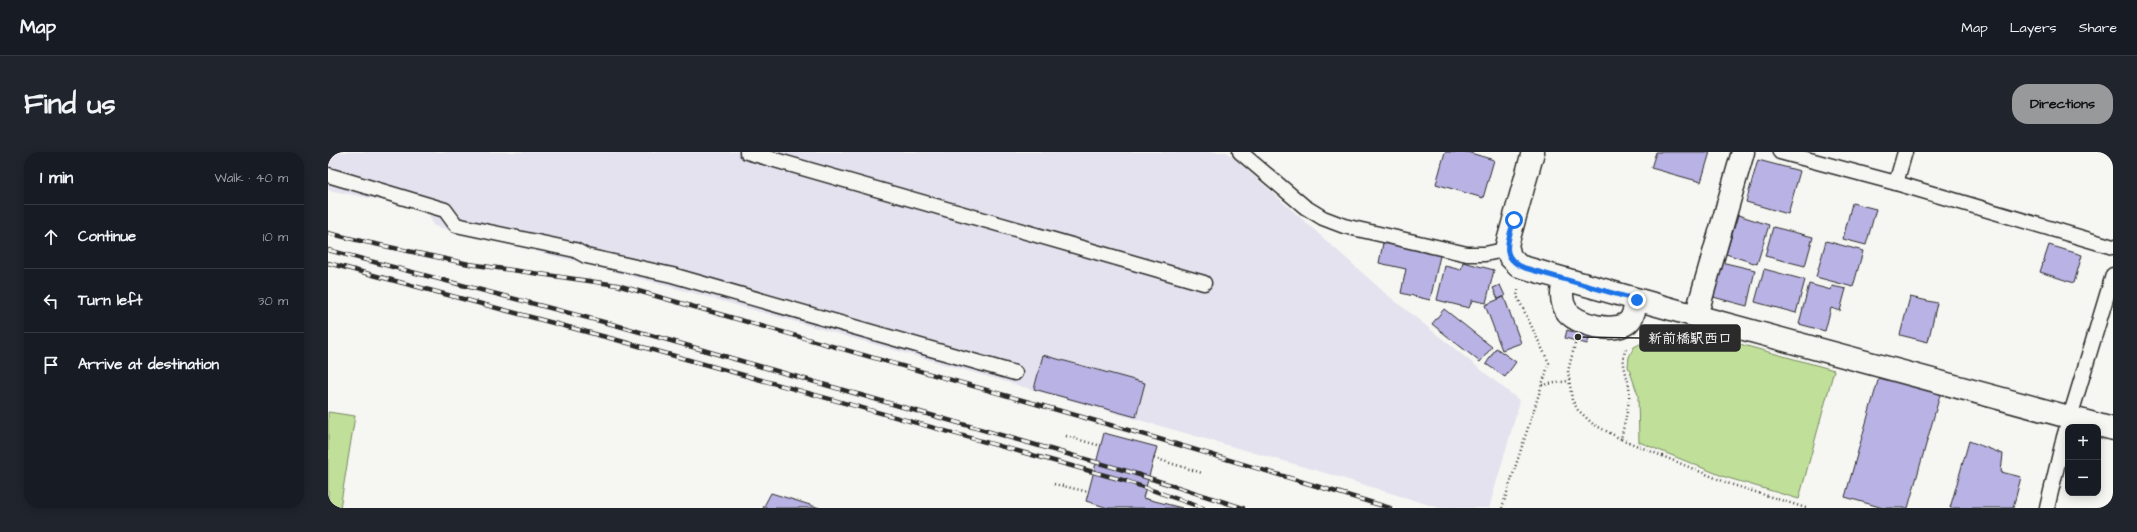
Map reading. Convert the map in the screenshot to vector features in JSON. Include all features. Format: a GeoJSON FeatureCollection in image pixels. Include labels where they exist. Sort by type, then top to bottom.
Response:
{"type":"FeatureCollection","features":[{"type":"Feature","properties":{"kind":"street"},"geometry":{"type":"LineString","coordinates":[[1533,152],[1507,245],[1510,257],[1519,266],[1564,280],[2113,430]]}},
{"type":"Feature","properties":{"kind":"street"},"geometry":{"type":"LineString","coordinates":[[1696,316],[1743,152]]}},
{"type":"Feature","properties":{"kind":"street"},"geometry":{"type":"LineString","coordinates":[[1564,280],[1561,294],[1563,305],[1570,316],[1585,322],[1605,327],[1622,326],[1631,320],[1637,300]]}},
{"type":"Feature","properties":{"kind":"lane"},"geometry":{"type":"LineString","coordinates":[[747,152],[1204,283]]}},
{"type":"Feature","properties":{"kind":"lane"},"geometry":{"type":"LineString","coordinates":[[1240,152],[1305,207],[1323,218],[1344,226],[1461,253],[1476,255],[1499,251],[1510,257]]}},
{"type":"Feature","properties":{"kind":"lane"},"geometry":{"type":"LineString","coordinates":[[1780,152],[1896,183],[2113,247]]}},
{"type":"Feature","properties":{"kind":"lane"},"geometry":{"type":"LineString","coordinates":[[1896,183],[1905,152]]}},
{"type":"Feature","properties":{"kind":"lane"},"geometry":{"type":"LineString","coordinates":[[328,175],[445,210],[456,225],[574,250],[586,256],[672,275],[1015,373]]}},
{"type":"Feature","properties":{"kind":"lane"},"geometry":{"type":"LineString","coordinates":[[2047,508],[2071,418],[2113,275]]}},
{"type":"Feature","properties":{"kind":"path"},"geometry":{"type":"LineString","coordinates":[[1502,508],[1549,363],[1517,296]]}},
{"type":"Feature","properties":{"kind":"path"},"geometry":{"type":"LineString","coordinates":[[1576,340],[1568,371],[1572,400],[1578,410],[1593,424],[1621,439],[1730,484],[1806,508]]}},
{"type":"Feature","properties":{"kind":"path"},"geometry":{"type":"LineString","coordinates":[[1621,439],[1629,386],[1624,372],[1624,353],[1628,345]]}},
{"type":"Feature","properties":{"kind":"path"},"geometry":{"type":"LineString","coordinates":[[1542,385],[1568,381]]}},
{"type":"Feature","properties":{"kind":"path"},"geometry":{"type":"LineString","coordinates":[[1066,436],[1101,446]]}},
{"type":"Feature","properties":{"kind":"path"},"geometry":{"type":"LineString","coordinates":[[1154,458],[1202,473]]}},
{"type":"Feature","properties":{"kind":"path"},"geometry":{"type":"LineString","coordinates":[[1054,484],[1089,492]]}},
{"type":"Feature","properties":{"kind":"shaded area"},"geometry":{"type":"Polygon","coordinates":[[[328,152],[1227,152],[1385,293],[1520,401],[1489,508],[1439,508],[1329,474],[711,298],[586,264],[434,226],[426,209],[328,190],[328,152]]]}},
{"type":"Feature","properties":{"kind":"green space"},"geometry":{"type":"Polygon","coordinates":[[[1674,329],[1722,342],[1725,340],[1834,370],[1799,499],[1725,477],[1639,442],[1638,395],[1628,366],[1629,357],[1634,347],[1662,333],[1673,336],[1674,329]]]}},
{"type":"Feature","properties":{"kind":"green space"},"geometry":{"type":"Polygon","coordinates":[[[328,412],[355,416],[340,508],[328,508],[328,412]]]}},
{"type":"Feature","properties":{"kind":"building"},"geometry":{"type":"Polygon","coordinates":[[[1445,152],[1467,152],[1494,160],[1483,198],[1436,184],[1445,152]]]}},
{"type":"Feature","properties":{"kind":"building"},"geometry":{"type":"Polygon","coordinates":[[[1656,152],[1710,152],[1701,182],[1651,168],[1656,152]]]}},
{"type":"Feature","properties":{"kind":"building"},"geometry":{"type":"Polygon","coordinates":[[[1758,160],[1800,171],[1788,214],[1746,202],[1758,160]]]}},
{"type":"Feature","properties":{"kind":"building"},"geometry":{"type":"Polygon","coordinates":[[[1852,203],[1876,209],[1866,245],[1843,239],[1852,203]]]}},
{"type":"Feature","properties":{"kind":"building"},"geometry":{"type":"Polygon","coordinates":[[[1738,215],[1769,225],[1757,264],[1726,254],[1738,215]]]}},
{"type":"Feature","properties":{"kind":"building"},"geometry":{"type":"Polygon","coordinates":[[[1773,227],[1813,237],[1805,266],[1765,256],[1773,227]]]}},
{"type":"Feature","properties":{"kind":"building"},"geometry":{"type":"Polygon","coordinates":[[[1384,238],[1441,251],[1430,300],[1401,293],[1406,269],[1379,263],[1384,238]]]}},
{"type":"Feature","properties":{"kind":"building"},"geometry":{"type":"Polygon","coordinates":[[[1826,241],[1863,251],[1853,287],[1816,277],[1826,241]]]}},
{"type":"Feature","properties":{"kind":"building"},"geometry":{"type":"Polygon","coordinates":[[[2049,245],[2082,255],[2074,283],[2040,272],[2049,245]]]}},
{"type":"Feature","properties":{"kind":"building"},"geometry":{"type":"Polygon","coordinates":[[[1463,262],[1494,270],[1486,303],[1472,300],[1469,308],[1437,300],[1445,266],[1461,270],[1463,262]]]}},
{"type":"Feature","properties":{"kind":"building"},"geometry":{"type":"Polygon","coordinates":[[[1721,262],[1755,270],[1747,306],[1713,297],[1721,262]]]}},
{"type":"Feature","properties":{"kind":"building"},"geometry":{"type":"Polygon","coordinates":[[[1764,269],[1805,280],[1796,313],[1755,302],[1764,269]]]}},
{"type":"Feature","properties":{"kind":"building"},"geometry":{"type":"Polygon","coordinates":[[[1809,284],[1831,290],[1832,286],[1846,289],[1840,311],[1831,308],[1825,331],[1799,324],[1809,284]]]}},
{"type":"Feature","properties":{"kind":"building"},"geometry":{"type":"Polygon","coordinates":[[[1500,285],[1505,296],[1498,299],[1493,288],[1500,285]]]}},
{"type":"Feature","properties":{"kind":"building"},"geometry":{"type":"Polygon","coordinates":[[[1504,297],[1521,343],[1502,350],[1485,305],[1504,297]]]}},
{"type":"Feature","properties":{"kind":"building"},"geometry":{"type":"Polygon","coordinates":[[[1910,297],[1937,303],[1928,342],[1900,335],[1910,297]]]}},
{"type":"Feature","properties":{"kind":"building"},"geometry":{"type":"Polygon","coordinates":[[[1444,309],[1492,347],[1480,362],[1432,324],[1444,309]]]}},
{"type":"Feature","properties":{"kind":"building"},"geometry":{"type":"Polygon","coordinates":[[[1567,330],[1590,337],[1587,344],[1565,338],[1567,330]]]}},
{"type":"Feature","properties":{"kind":"building"},"geometry":{"type":"Polygon","coordinates":[[[1496,348],[1516,362],[1505,377],[1486,364],[1496,348]]]}},
{"type":"Feature","properties":{"kind":"building"},"geometry":{"type":"Polygon","coordinates":[[[1043,355],[1145,383],[1136,417],[1034,389],[1043,355]]]}},
{"type":"Feature","properties":{"kind":"building"},"geometry":{"type":"Polygon","coordinates":[[[1881,370],[1942,388],[1908,508],[1883,508],[1845,497],[1881,370]]]}},
{"type":"Feature","properties":{"kind":"building"},"geometry":{"type":"Polygon","coordinates":[[[1104,433],[1157,447],[1143,498],[1182,508],[1108,508],[1086,501],[1104,433]]]}},
{"type":"Feature","properties":{"kind":"building"},"geometry":{"type":"Polygon","coordinates":[[[1969,441],[2003,454],[2001,472],[2021,477],[2013,508],[1950,508],[1969,441]]]}},
{"type":"Feature","properties":{"kind":"building"},"geometry":{"type":"Polygon","coordinates":[[[771,493],[820,508],[763,508],[771,493]]]}},
{"type":"Feature","properties":{"kind":"railway"},"geometry":{"type":"LineString","coordinates":[[328,233],[469,264],[617,285],[1149,436],[1390,508]]}},
{"type":"Feature","properties":{"kind":"railway"},"geometry":{"type":"LineString","coordinates":[[328,250],[619,326],[1127,471],[1243,508]]}},
{"type":"Feature","properties":{"kind":"railway"},"geometry":{"type":"LineString","coordinates":[[328,263],[617,340],[1126,481],[1203,508]]}},
{"type":"Feature","properties":{"kind":"place","name":"新前橋駅西口"},"geometry":{"type":"Point","coordinates":[1578,337]}},
{"type":"Feature","properties":{"kind":"route"},"geometry":{"type":"LineString","coordinates":[[1514,220],[1507,249],[1512,261],[1515,264],[1564,280],[1637,300]]}}]}
